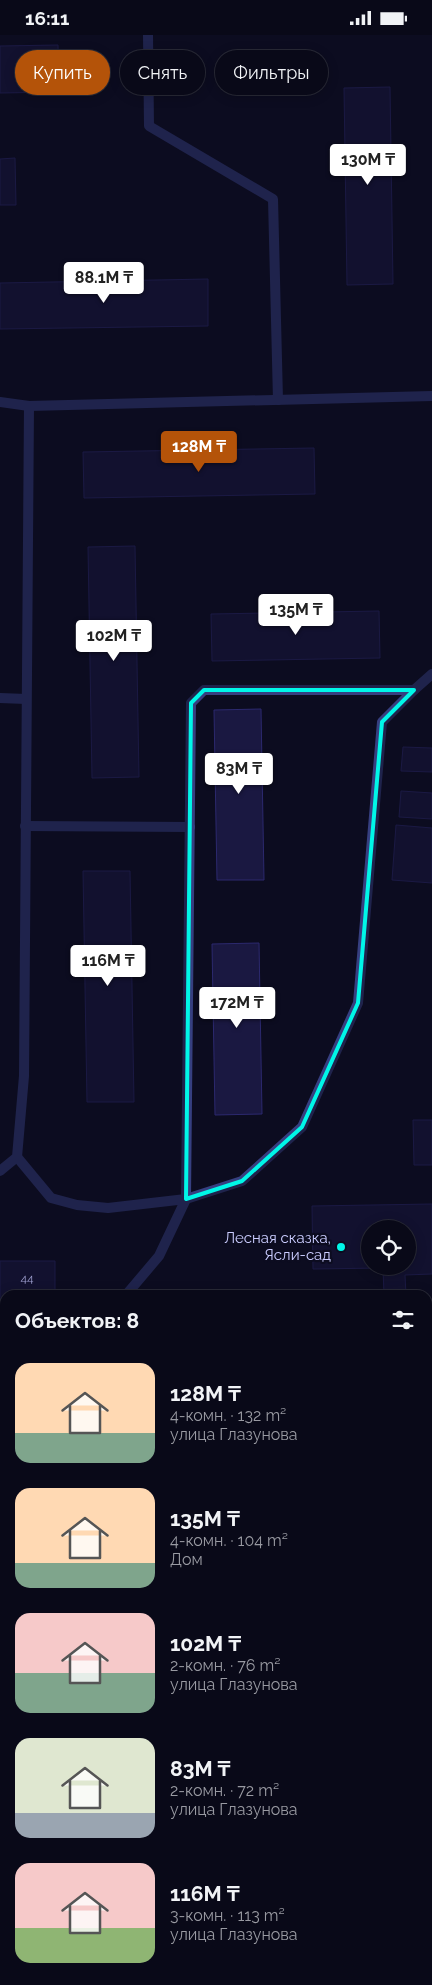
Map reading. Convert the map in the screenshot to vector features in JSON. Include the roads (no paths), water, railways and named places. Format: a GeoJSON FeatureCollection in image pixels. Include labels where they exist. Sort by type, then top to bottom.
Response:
{"type":"FeatureCollection","features":[{"type":"Feature","properties":{"kind":"street"},"geometry":{"type":"LineString","coordinates":[[148,35],[149,126],[273,199],[278,400]]}},
{"type":"Feature","properties":{"kind":"street"},"geometry":{"type":"LineString","coordinates":[[0,402],[29,406],[432,396]]}},
{"type":"Feature","properties":{"kind":"street"},"geometry":{"type":"LineString","coordinates":[[29,406],[24,1076],[17,1157],[50,1198],[78,1205],[108,1208],[186,1199],[242,1181],[302,1127],[358,1003],[382,722],[432,675]]}},
{"type":"Feature","properties":{"kind":"street"},"geometry":{"type":"LineString","coordinates":[[130,1290],[158,1256],[186,1199],[191,703],[204,690],[414,691]]}},
{"type":"Feature","properties":{"kind":"street"},"geometry":{"type":"LineString","coordinates":[[0,698],[26,699]]}},
{"type":"Feature","properties":{"kind":"street"},"geometry":{"type":"LineString","coordinates":[[26,826],[190,827]]}},
{"type":"Feature","properties":{"kind":"street"},"geometry":{"type":"LineString","coordinates":[[0,1171],[17,1157]]}},
{"type":"Feature","properties":{"kind":"place","name":"Лесная сказка, Ясли-сад"},"geometry":{"type":"Point","coordinates":[341,1247]}}]}
